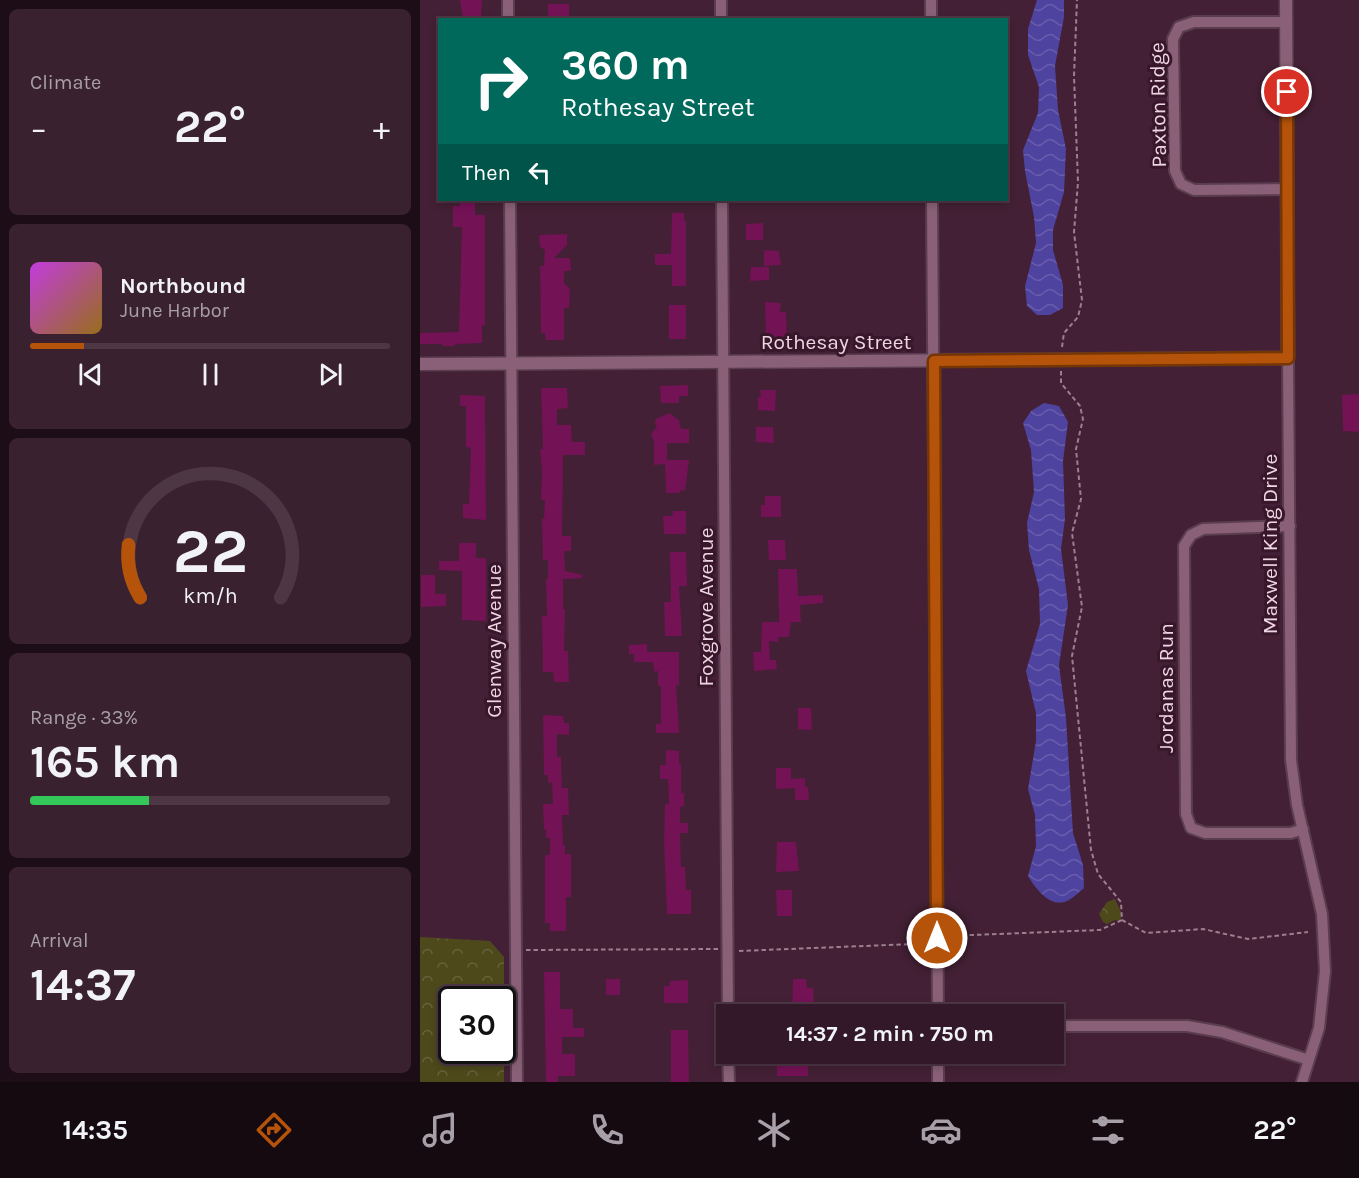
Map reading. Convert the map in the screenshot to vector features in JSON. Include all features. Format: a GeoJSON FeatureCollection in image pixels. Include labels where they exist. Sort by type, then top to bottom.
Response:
{"type":"FeatureCollection","features":[{"type":"Feature","properties":{"kind":"street"},"geometry":{"type":"LineString","coordinates":[[508,0],[508,18]]}},
{"type":"Feature","properties":{"kind":"street"},"geometry":{"type":"LineString","coordinates":[[721,0],[721,18]]}},
{"type":"Feature","properties":{"kind":"street"},"geometry":{"type":"LineString","coordinates":[[931,0],[931,18]]}},
{"type":"Feature","properties":{"kind":"street","name":"Maxwell King Drive"},"geometry":{"type":"LineString","coordinates":[[1286,0],[1291,760],[1297,805],[1322,914],[1325,971],[1319,1028],[1302,1082]]}},
{"type":"Feature","properties":{"kind":"street","name":"Paxton Ridge"},"geometry":{"type":"LineString","coordinates":[[1286,22],[1194,22],[1179,27],[1173,39],[1175,171],[1181,184],[1194,190],[1288,189]]}},
{"type":"Feature","properties":{"kind":"street","name":"Glenway Avenue"},"geometry":{"type":"LineString","coordinates":[[510,201],[517,1082]]}},
{"type":"Feature","properties":{"kind":"street","name":"Foxgrove Avenue"},"geometry":{"type":"LineString","coordinates":[[722,201],[728,1004]]}},
{"type":"Feature","properties":{"kind":"street"},"geometry":{"type":"LineString","coordinates":[[932,201],[938,1004]]}},
{"type":"Feature","properties":{"kind":"street","name":"Rothesay Street"},"geometry":{"type":"LineString","coordinates":[[420,364],[1288,358]]}},
{"type":"Feature","properties":{"kind":"street","name":"Jordanas Run"},"geometry":{"type":"LineString","coordinates":[[1290,526],[1203,529],[1191,535],[1184,546],[1186,814],[1191,828],[1205,833],[1291,833],[1303,830]]}},
{"type":"Feature","properties":{"kind":"street"},"geometry":{"type":"LineString","coordinates":[[1064,1026],[1187,1026],[1222,1032],[1309,1060]]}},
{"type":"Feature","properties":{"kind":"street"},"geometry":{"type":"LineString","coordinates":[[728,1064],[729,1082]]}},
{"type":"Feature","properties":{"kind":"street"},"geometry":{"type":"LineString","coordinates":[[938,1064],[938,1082]]}},
{"type":"Feature","properties":{"kind":"path"},"geometry":{"type":"LineString","coordinates":[[1077,0],[1074,76],[1078,182],[1074,232],[1082,300],[1078,317],[1064,333],[1061,360],[1061,383],[1080,406],[1083,419],[1076,449],[1081,499],[1072,533],[1082,607],[1072,656],[1091,850],[1098,874],[1121,902],[1122,920]]}},
{"type":"Feature","properties":{"kind":"path"},"geometry":{"type":"LineString","coordinates":[[1122,920],[1146,933],[1203,929],[1248,939],[1308,932]]}},
{"type":"Feature","properties":{"kind":"path"},"geometry":{"type":"LineString","coordinates":[[516,950],[712,948],[728,951],[914,944],[953,935],[1100,930],[1122,920]]}},
{"type":"Feature","properties":{"kind":"green space"},"geometry":{"type":"Polygon","coordinates":[[[1115,899],[1122,914],[1120,921],[1115,920],[1107,924],[1103,922],[1099,914],[1107,902],[1115,899]]]}},
{"type":"Feature","properties":{"kind":"green space"},"geometry":{"type":"Polygon","coordinates":[[[420,937],[490,941],[504,957],[504,986],[438,986],[438,1064],[504,1064],[504,1082],[420,1082],[420,937]]]}},
{"type":"Feature","properties":{"kind":"water"},"geometry":{"type":"Polygon","coordinates":[[[1037,0],[1064,0],[1064,17],[1055,66],[1058,110],[1066,149],[1064,192],[1053,230],[1053,250],[1063,285],[1063,308],[1050,315],[1037,315],[1027,306],[1025,286],[1036,243],[1023,150],[1038,113],[1039,87],[1028,55],[1028,29],[1037,0]]]}},
{"type":"Feature","properties":{"kind":"water"},"geometry":{"type":"Polygon","coordinates":[[[1044,403],[1059,406],[1068,422],[1063,461],[1065,519],[1061,549],[1068,605],[1059,665],[1066,718],[1073,833],[1083,865],[1084,888],[1071,899],[1062,902],[1045,897],[1028,876],[1036,846],[1035,815],[1028,789],[1036,741],[1036,713],[1026,671],[1040,624],[1039,589],[1029,550],[1027,523],[1034,492],[1031,450],[1023,423],[1031,411],[1044,403]]]}},
{"type":"Feature","properties":{"kind":"building"},"geometry":{"type":"Polygon","coordinates":[[[460,0],[482,0],[481,18],[463,18],[460,0]]]}},
{"type":"Feature","properties":{"kind":"building"},"geometry":{"type":"Polygon","coordinates":[[[548,4],[569,4],[569,18],[548,18],[548,4]]]}},
{"type":"Feature","properties":{"kind":"building"},"geometry":{"type":"Polygon","coordinates":[[[460,201],[475,201],[475,215],[485,215],[485,325],[482,325],[482,343],[455,344],[455,346],[420,344],[420,333],[459,332],[462,227],[453,227],[453,206],[460,206],[460,201]]]}},
{"type":"Feature","properties":{"kind":"building"},"geometry":{"type":"Polygon","coordinates":[[[672,213],[684,213],[684,221],[686,221],[686,286],[672,286],[672,265],[655,265],[655,254],[671,254],[672,213]]]}},
{"type":"Feature","properties":{"kind":"building"},"geometry":{"type":"Polygon","coordinates":[[[763,223],[763,240],[746,240],[746,224],[763,223]]]}},
{"type":"Feature","properties":{"kind":"building"},"geometry":{"type":"Polygon","coordinates":[[[567,234],[567,245],[554,258],[570,258],[571,271],[564,271],[564,283],[570,292],[569,308],[564,308],[564,340],[546,340],[545,333],[541,333],[540,266],[544,266],[545,250],[540,247],[539,235],[567,234]]]}},
{"type":"Feature","properties":{"kind":"building"},"geometry":{"type":"Polygon","coordinates":[[[764,250],[779,251],[781,265],[764,266],[764,250]]]}},
{"type":"Feature","properties":{"kind":"building"},"geometry":{"type":"Polygon","coordinates":[[[751,267],[769,267],[769,280],[750,281],[751,267]]]}},
{"type":"Feature","properties":{"kind":"building"},"geometry":{"type":"Polygon","coordinates":[[[765,302],[781,303],[780,312],[786,312],[787,338],[766,339],[765,302]]]}},
{"type":"Feature","properties":{"kind":"building"},"geometry":{"type":"Polygon","coordinates":[[[669,305],[686,305],[686,339],[669,339],[669,305]]]}},
{"type":"Feature","properties":{"kind":"building"},"geometry":{"type":"Polygon","coordinates":[[[688,385],[688,396],[679,396],[679,403],[661,403],[660,386],[688,385]]]}},
{"type":"Feature","properties":{"kind":"building"},"geometry":{"type":"Polygon","coordinates":[[[541,388],[567,388],[568,408],[557,409],[557,425],[571,425],[572,442],[585,442],[585,455],[563,455],[562,536],[571,536],[571,551],[564,551],[565,571],[583,575],[582,578],[563,579],[564,651],[568,651],[569,682],[554,682],[553,672],[543,672],[542,616],[547,616],[548,560],[543,560],[542,519],[544,519],[545,500],[541,500],[540,449],[543,449],[541,388]]]}},
{"type":"Feature","properties":{"kind":"building"},"geometry":{"type":"Polygon","coordinates":[[[760,390],[776,390],[775,411],[758,410],[760,390]]]}},
{"type":"Feature","properties":{"kind":"building"},"geometry":{"type":"Polygon","coordinates":[[[1359,394],[1359,432],[1343,431],[1342,395],[1359,394]]]}},
{"type":"Feature","properties":{"kind":"building"},"geometry":{"type":"Polygon","coordinates":[[[460,395],[485,396],[486,520],[463,518],[463,504],[469,504],[471,448],[466,447],[466,406],[460,406],[460,395]]]}},
{"type":"Feature","properties":{"kind":"building"},"geometry":{"type":"Polygon","coordinates":[[[669,413],[679,420],[681,429],[689,429],[689,443],[667,443],[667,460],[689,460],[685,491],[680,490],[680,493],[666,493],[665,464],[654,465],[654,442],[651,434],[657,427],[656,419],[669,413]]]}},
{"type":"Feature","properties":{"kind":"building"},"geometry":{"type":"Polygon","coordinates":[[[756,427],[773,427],[774,443],[756,442],[756,427]]]}},
{"type":"Feature","properties":{"kind":"building"},"geometry":{"type":"Polygon","coordinates":[[[765,496],[781,496],[781,517],[761,517],[761,505],[765,505],[765,496]]]}},
{"type":"Feature","properties":{"kind":"building"},"geometry":{"type":"Polygon","coordinates":[[[673,511],[686,511],[686,534],[664,534],[663,516],[672,516],[673,511]]]}},
{"type":"Feature","properties":{"kind":"building"},"geometry":{"type":"Polygon","coordinates":[[[768,540],[785,540],[786,560],[769,560],[768,540]]]}},
{"type":"Feature","properties":{"kind":"building"},"geometry":{"type":"Polygon","coordinates":[[[459,543],[476,543],[476,558],[486,558],[486,621],[462,620],[462,571],[439,570],[439,561],[459,561],[459,543]]]}},
{"type":"Feature","properties":{"kind":"building"},"geometry":{"type":"Polygon","coordinates":[[[670,552],[686,552],[687,586],[679,586],[682,636],[665,636],[664,602],[671,602],[670,552]]]}},
{"type":"Feature","properties":{"kind":"building"},"geometry":{"type":"Polygon","coordinates":[[[778,569],[797,569],[798,596],[823,595],[823,603],[800,605],[801,622],[791,622],[789,637],[778,637],[778,642],[769,641],[770,660],[776,660],[777,669],[754,671],[753,652],[761,652],[762,622],[779,622],[778,569]]]}},
{"type":"Feature","properties":{"kind":"building"},"geometry":{"type":"Polygon","coordinates":[[[421,575],[435,575],[435,594],[446,594],[446,606],[421,607],[421,575]]]}},
{"type":"Feature","properties":{"kind":"building"},"geometry":{"type":"Polygon","coordinates":[[[647,644],[647,652],[679,652],[679,685],[676,685],[679,733],[656,733],[656,724],[661,724],[661,686],[658,686],[658,671],[654,672],[653,662],[634,662],[634,654],[629,654],[629,645],[647,644]]]}},
{"type":"Feature","properties":{"kind":"building"},"geometry":{"type":"Polygon","coordinates":[[[798,708],[811,708],[812,730],[798,729],[798,708]]]}},
{"type":"Feature","properties":{"kind":"building"},"geometry":{"type":"Polygon","coordinates":[[[543,715],[563,716],[564,723],[569,723],[569,735],[557,734],[557,757],[561,757],[562,788],[568,788],[569,815],[562,815],[565,854],[571,854],[571,897],[566,897],[566,931],[550,931],[550,923],[545,923],[545,855],[550,855],[550,838],[546,838],[544,829],[543,804],[553,804],[552,782],[548,783],[548,775],[544,775],[543,715]]]}},
{"type":"Feature","properties":{"kind":"building"},"geometry":{"type":"Polygon","coordinates":[[[666,750],[679,751],[679,764],[681,764],[681,793],[684,793],[684,806],[680,807],[680,823],[688,823],[688,833],[680,833],[681,867],[685,867],[686,890],[691,890],[691,914],[667,914],[664,842],[665,804],[669,804],[668,779],[660,779],[660,765],[666,765],[666,750]]]}},
{"type":"Feature","properties":{"kind":"building"},"geometry":{"type":"Polygon","coordinates":[[[776,768],[791,768],[791,779],[805,778],[809,800],[795,800],[795,788],[776,789],[776,768]]]}},
{"type":"Feature","properties":{"kind":"building"},"geometry":{"type":"Polygon","coordinates":[[[777,842],[796,842],[799,871],[776,872],[777,842]]]}},
{"type":"Feature","properties":{"kind":"building"},"geometry":{"type":"Polygon","coordinates":[[[776,890],[792,890],[792,916],[777,916],[776,890]]]}},
{"type":"Feature","properties":{"kind":"building"},"geometry":{"type":"Polygon","coordinates":[[[544,972],[560,972],[560,1009],[573,1009],[573,1028],[584,1028],[584,1037],[562,1037],[562,1054],[575,1054],[575,1076],[558,1076],[558,1082],[546,1082],[544,972]]]}},
{"type":"Feature","properties":{"kind":"building"},"geometry":{"type":"Polygon","coordinates":[[[606,979],[620,979],[620,995],[606,995],[606,979]]]}},
{"type":"Feature","properties":{"kind":"building"},"geometry":{"type":"Polygon","coordinates":[[[793,979],[806,979],[807,988],[813,988],[814,1004],[792,1004],[793,979]]]}},
{"type":"Feature","properties":{"kind":"building"},"geometry":{"type":"Polygon","coordinates":[[[688,980],[688,1003],[664,1003],[664,986],[670,986],[670,981],[688,980]]]}},
{"type":"Feature","properties":{"kind":"building"},"geometry":{"type":"Polygon","coordinates":[[[671,1030],[688,1030],[689,1082],[671,1082],[671,1030]]]}},
{"type":"Feature","properties":{"kind":"building"},"geometry":{"type":"Polygon","coordinates":[[[777,1064],[808,1064],[808,1076],[777,1076],[777,1064]]]}},
{"type":"Feature","properties":{"kind":"route"},"geometry":{"type":"LineString","coordinates":[[937,938],[934,361],[1288,358],[1287,92]]}}]}
